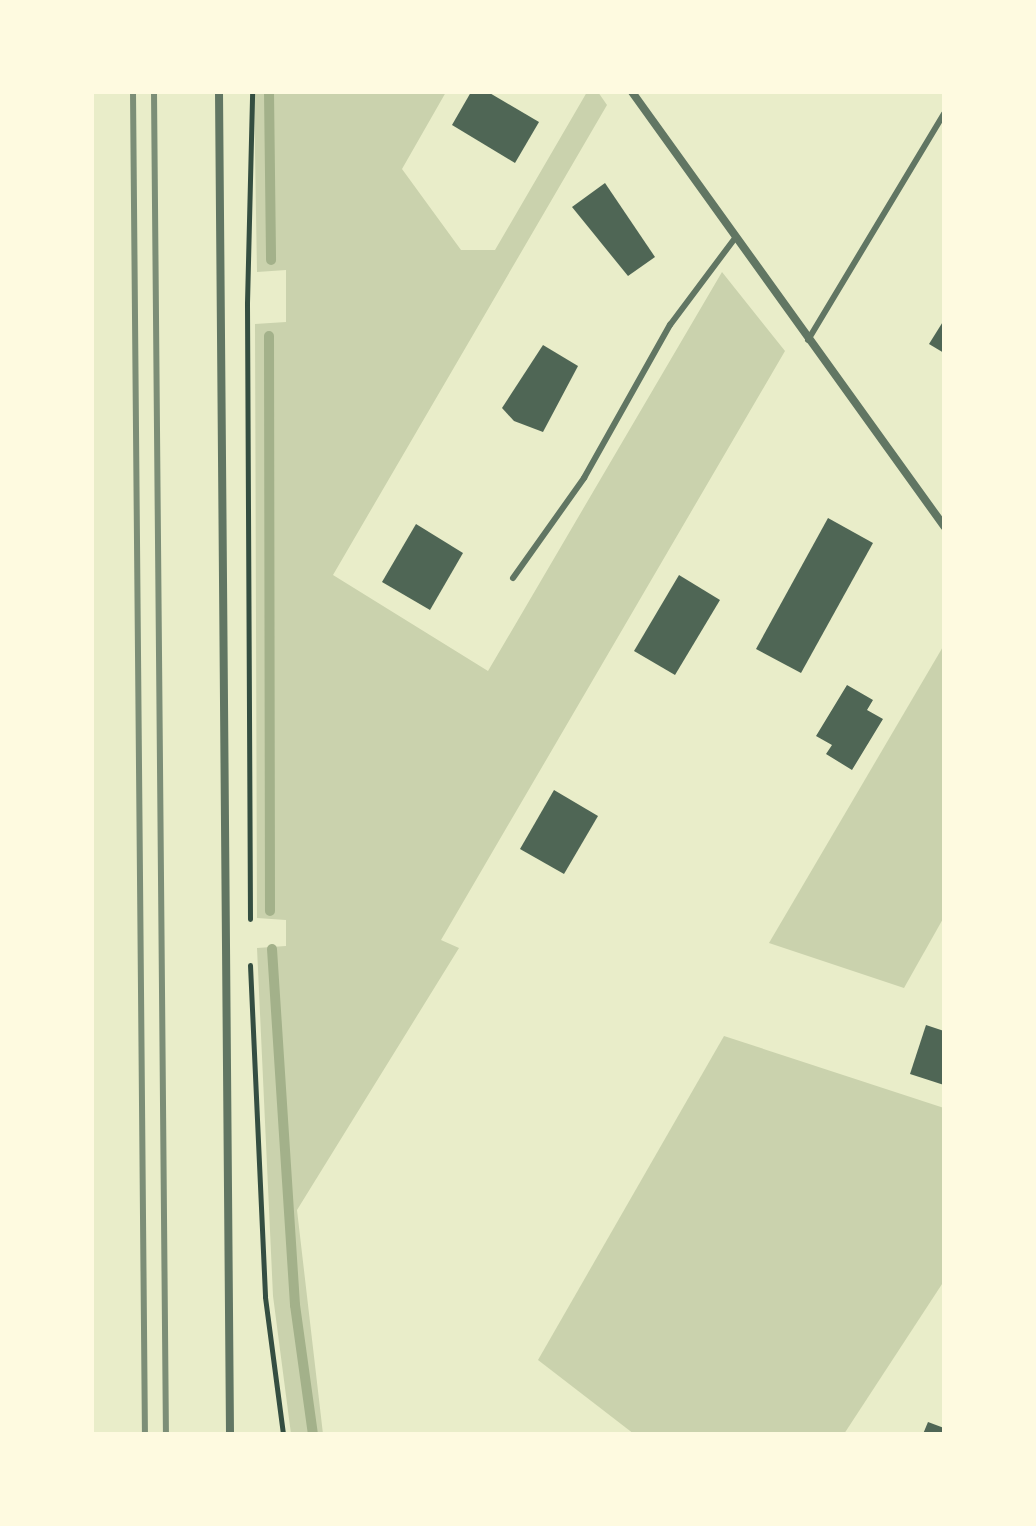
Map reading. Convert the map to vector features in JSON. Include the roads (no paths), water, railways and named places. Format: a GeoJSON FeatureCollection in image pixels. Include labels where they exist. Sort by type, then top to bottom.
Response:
{"type":"FeatureCollection","features":[{"type":"Feature","properties":{"kind":"street"},"geometry":{"type":"LineString","coordinates":[[219,92],[230,1434]]}},
{"type":"Feature","properties":{"kind":"street"},"geometry":{"type":"LineString","coordinates":[[632,92],[944,526]]}},
{"type":"Feature","properties":{"kind":"lane"},"geometry":{"type":"LineString","coordinates":[[808,340],[944,114]]}},
{"type":"Feature","properties":{"kind":"lane"},"geometry":{"type":"LineString","coordinates":[[513,578],[584,478],[646,360],[735,238]]}},
{"type":"Feature","properties":{"kind":"waterway"},"geometry":{"type":"LineString","coordinates":[[269,92],[271,260]]}},
{"type":"Feature","properties":{"kind":"waterway"},"geometry":{"type":"LineString","coordinates":[[269,336],[270,911]]}},
{"type":"Feature","properties":{"kind":"waterway"},"geometry":{"type":"LineString","coordinates":[[272,949],[295,1305],[313,1434]]}},
{"type":"Feature","properties":{"kind":"railway"},"geometry":{"type":"LineString","coordinates":[[133,92],[145,1434]]}},
{"type":"Feature","properties":{"kind":"railway"},"geometry":{"type":"LineString","coordinates":[[154,92],[166,1434]]}}]}
